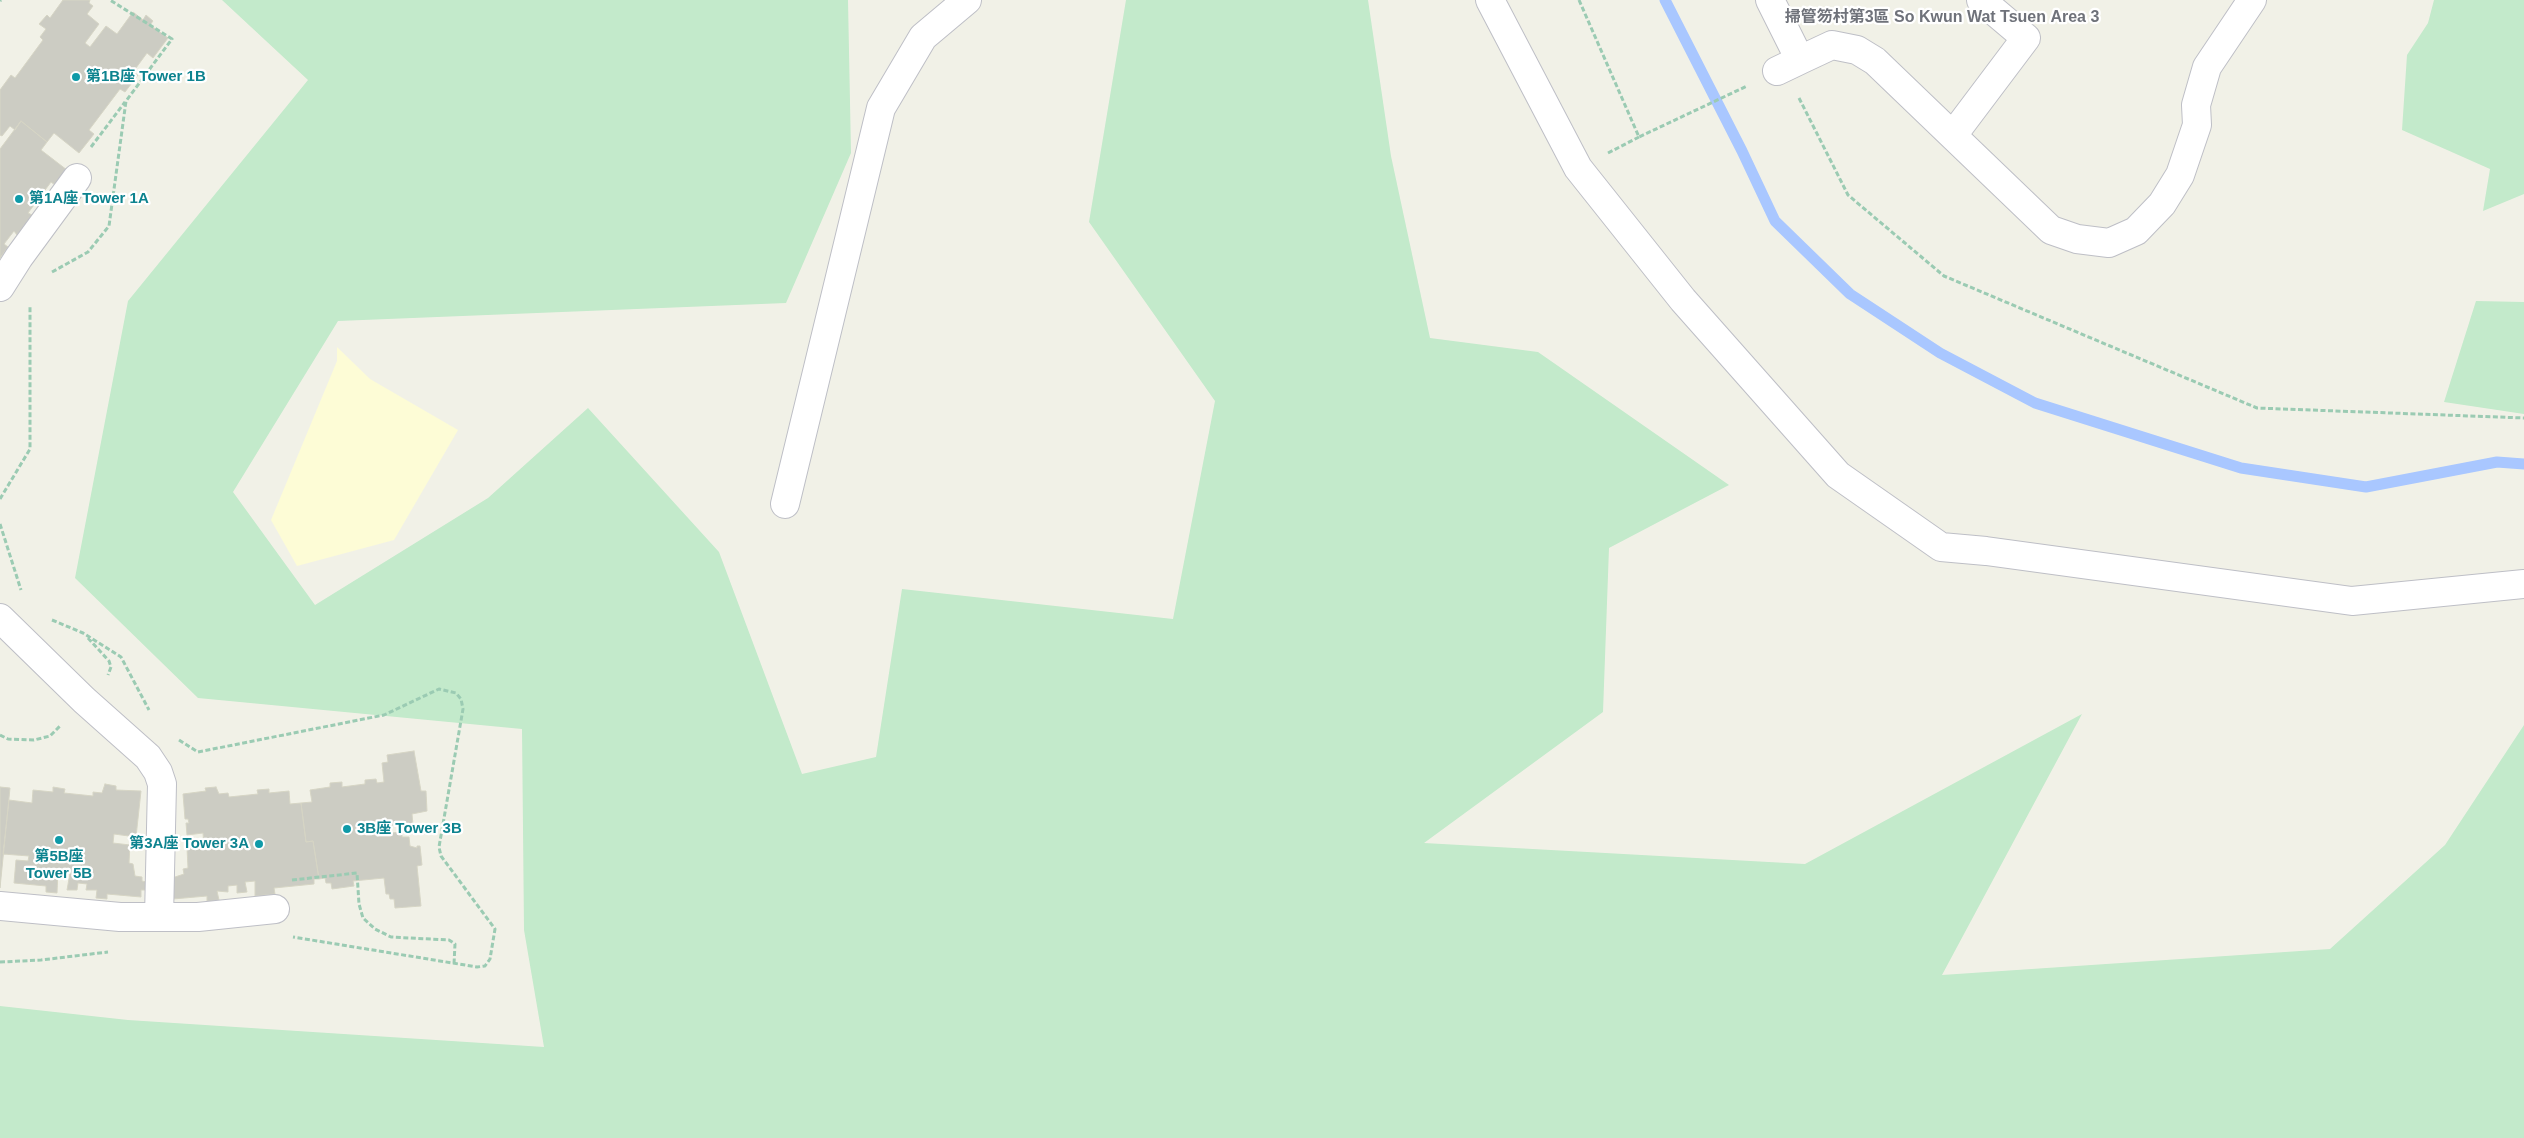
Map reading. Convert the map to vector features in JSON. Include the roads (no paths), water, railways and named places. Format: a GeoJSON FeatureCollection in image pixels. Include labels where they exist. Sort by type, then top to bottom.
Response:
{"type":"FeatureCollection","features":[{"type":"Feature","properties":{"kind":"street"},"geometry":{"type":"LineString","coordinates":[[1490,0],[1578,168],[1683,300],[1838,475],[1941,547],[1986,551],[2352,601],[2524,584]]}},
{"type":"Feature","properties":{"kind":"street"},"geometry":{"type":"LineString","coordinates":[[1770,0],[1787,67],[1832,45],[1857,50],[1875,61],[2051,230],[2077,239],[2109,242],[2136,231],[2162,204],[2180,174],[2197,125],[2196,105],[2207,67],[2252,0]]}},
{"type":"Feature","properties":{"kind":"street"},"geometry":{"type":"LineString","coordinates":[[1953,135],[2026,38],[1981,0]]}},
{"type":"Feature","properties":{"kind":"street"},"geometry":{"type":"LineString","coordinates":[[785,504],[881,108],[923,38],[962,2]]}},
{"type":"Feature","properties":{"kind":"street"},"geometry":{"type":"LineString","coordinates":[[0,287],[19,257],[77,178]]}},
{"type":"Feature","properties":{"kind":"street"},"geometry":{"type":"LineString","coordinates":[[0,618],[84,700],[148,757],[162,784],[159,917]]}},
{"type":"Feature","properties":{"kind":"street"},"geometry":{"type":"LineString","coordinates":[[0,906],[120,917],[198,918],[275,909]]}},
{"type":"Feature","properties":{"kind":"waterway"},"geometry":{"type":"LineString","coordinates":[[1665,0],[1742,151],[1775,221],[1850,294],[1940,353],[2035,403],[2241,468],[2366,487],[2497,462],[2524,464]]}},
{"type":"Feature","properties":{"kind":"place","name":"第1B座 Tower 1B"},"geometry":{"type":"Point","coordinates":[76,77]}},
{"type":"Feature","properties":{"kind":"place","name":"第1A座 Tower 1A"},"geometry":{"type":"Point","coordinates":[19,199]}},
{"type":"Feature","properties":{"kind":"place","name":"3B座 Tower 3B"},"geometry":{"type":"Point","coordinates":[347,829]}},
{"type":"Feature","properties":{"kind":"place","name":"第5B座 Tower 5B"},"geometry":{"type":"Point","coordinates":[59,840]}},
{"type":"Feature","properties":{"kind":"place","name":"第3A座 Tower 3A"},"geometry":{"type":"Point","coordinates":[259,844]}},
{"type":"Feature","properties":{"kind":"district","name":"掃管笏村第3區 So Kwun Wat Tsuen Area 3"},"geometry":{"type":"Point","coordinates":[1942,18]}}]}
